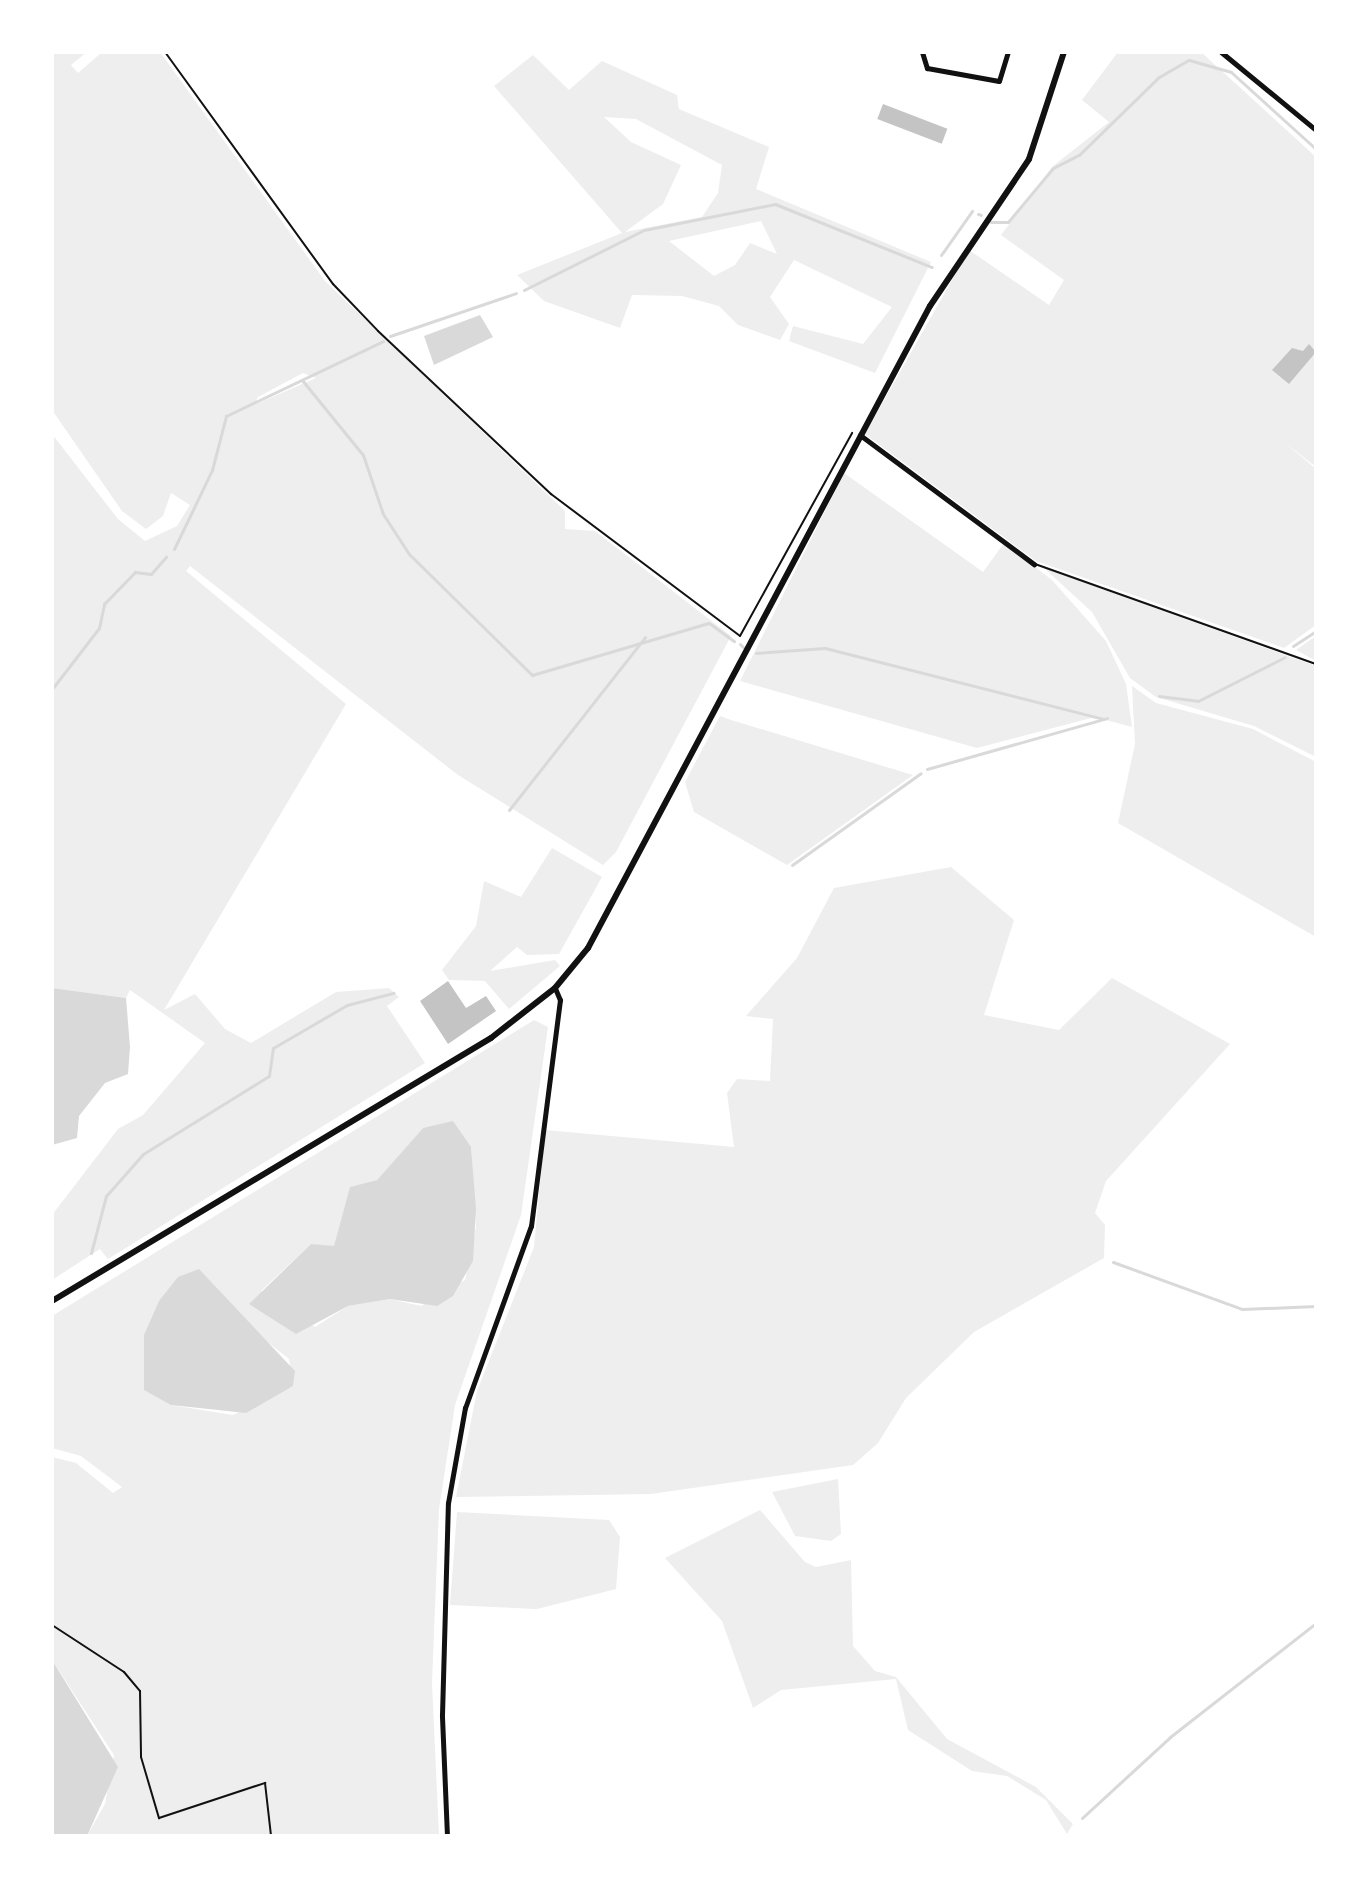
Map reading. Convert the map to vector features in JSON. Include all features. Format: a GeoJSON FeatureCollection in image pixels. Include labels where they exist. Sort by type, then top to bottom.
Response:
{"type":"FeatureCollection","features":[{"type":"Feature","properties":{"kind":"main road"},"geometry":{"type":"LineString","coordinates":[[52,1301],[491,1038],[555,988],[603,922],[860,435],[950,273],[1023,169],[1040,138],[1064,52]]}},
{"type":"Feature","properties":{"kind":"street"},"geometry":{"type":"LineString","coordinates":[[922,52],[927,68],[999,81],[1008,52]]}},
{"type":"Feature","properties":{"kind":"street"},"geometry":{"type":"LineString","coordinates":[[1221,52],[1316,130]]}},
{"type":"Feature","properties":{"kind":"street"},"geometry":{"type":"LineString","coordinates":[[860,435],[1034,564]]}},
{"type":"Feature","properties":{"kind":"street"},"geometry":{"type":"LineString","coordinates":[[447,1836],[442,1702],[448,1503],[465,1408],[531,1226],[560,1000],[555,988]]}},
{"type":"Feature","properties":{"kind":"lane"},"geometry":{"type":"LineString","coordinates":[[1034,564],[1316,664]]}},
{"type":"Feature","properties":{"kind":"path"},"geometry":{"type":"LineString","coordinates":[[165,52],[333,284],[378,331],[551,494],[740,636],[854,430]]}},
{"type":"Feature","properties":{"kind":"path"},"geometry":{"type":"LineString","coordinates":[[52,1625],[124,1672],[140,1691],[141,1757],[159,1818],[265,1783],[271,1836]]}},
{"type":"Feature","properties":{"kind":"shaded area"},"geometry":{"type":"Polygon","coordinates":[[[52,52],[87,52],[71,65],[78,73],[102,52],[160,52],[325,281],[565,511],[565,529],[595,531],[731,636],[616,852],[603,865],[458,775],[190,566],[186,571],[346,704],[164,1010],[195,994],[225,1029],[251,1043],[336,992],[389,988],[399,997],[387,1006],[425,1063],[108,1259],[100,1249],[52,1280],[52,1215],[118,1129],[143,1115],[205,1043],[130,990],[126,998],[52,988],[52,434],[118,519],[145,541],[177,526],[190,505],[171,493],[163,516],[146,529],[122,511],[52,410],[52,52]],[[303,373],[258,397],[254,405],[316,378],[303,373]]]}},
{"type":"Feature","properties":{"kind":"shaded area"},"geometry":{"type":"Polygon","coordinates":[[[1118,52],[1201,52],[1316,157],[1316,467],[1284,442],[1316,469],[1316,625],[1284,648],[1036,561],[865,434],[969,250],[1049,305],[1064,280],[1001,235],[1053,166],[1109,122],[1082,100],[1118,52]]]}},
{"type":"Feature","properties":{"kind":"shaded area"},"geometry":{"type":"Polygon","coordinates":[[[533,55],[569,90],[602,61],[677,95],[679,109],[769,147],[756,189],[931,262],[875,373],[789,341],[793,326],[863,344],[892,307],[794,260],[770,297],[789,324],[780,340],[738,325],[719,306],[682,296],[632,295],[620,328],[544,301],[517,275],[622,233],[494,86],[533,55]],[[604,117],[631,142],[681,165],[663,204],[625,232],[702,217],[718,193],[722,165],[636,119],[604,117]],[[761,221],[669,241],[714,276],[735,265],[750,243],[777,254],[761,221]]]}},
{"type":"Feature","properties":{"kind":"shaded area"},"geometry":{"type":"Polygon","coordinates":[[[480,315],[493,337],[434,365],[424,336],[480,315]]]}},
{"type":"Feature","properties":{"kind":"shaded area"},"geometry":{"type":"Polygon","coordinates":[[[844,473],[983,572],[1004,543],[1052,580],[1106,641],[1126,684],[1132,727],[1095,717],[977,748],[740,681],[844,473]]]}},
{"type":"Feature","properties":{"kind":"shaded area"},"geometry":{"type":"Polygon","coordinates":[[[1044,568],[1316,666],[1316,757],[1254,726],[1156,697],[1130,678],[1092,612],[1044,568]]]}},
{"type":"Feature","properties":{"kind":"shaded area"},"geometry":{"type":"Polygon","coordinates":[[[1316,636],[1316,661],[1296,650],[1316,636]]]}},
{"type":"Feature","properties":{"kind":"shaded area"},"geometry":{"type":"Polygon","coordinates":[[[1132,686],[1156,703],[1253,729],[1316,762],[1316,937],[1118,823],[1135,744],[1132,686]]]}},
{"type":"Feature","properties":{"kind":"shaded area"},"geometry":{"type":"Polygon","coordinates":[[[720,716],[913,775],[787,865],[694,812],[685,782],[720,716]]]}},
{"type":"Feature","properties":{"kind":"shaded area"},"geometry":{"type":"Polygon","coordinates":[[[552,848],[602,877],[559,954],[527,955],[517,947],[490,971],[555,960],[560,966],[509,1009],[485,981],[449,980],[442,970],[476,926],[484,881],[521,897],[552,848]]]}},
{"type":"Feature","properties":{"kind":"shaded area"},"geometry":{"type":"Polygon","coordinates":[[[951,867],[1014,920],[984,1015],[1059,1030],[1112,978],[1230,1044],[1106,1181],[1095,1213],[1105,1225],[1104,1258],[974,1332],[906,1398],[878,1443],[853,1465],[651,1494],[456,1497],[477,1391],[534,1247],[545,1130],[734,1147],[727,1093],[737,1079],[770,1081],[773,1019],[746,1016],[797,958],[834,888],[951,867]]]}},
{"type":"Feature","properties":{"kind":"shaded area"},"geometry":{"type":"Polygon","coordinates":[[[52,988],[126,998],[130,1047],[128,1074],[105,1083],[79,1116],[77,1138],[52,1145],[52,988]]]}},
{"type":"Feature","properties":{"kind":"shaded area"},"geometry":{"type":"Polygon","coordinates":[[[534,1020],[548,1027],[521,1215],[455,1405],[439,1509],[432,1683],[439,1836],[87,1836],[105,1804],[114,1755],[52,1660],[52,1457],[76,1463],[113,1493],[122,1487],[81,1456],[52,1448],[52,1316],[534,1020]],[[441,1126],[423,1128],[377,1180],[351,1187],[334,1247],[311,1244],[261,1291],[315,1327],[348,1306],[390,1299],[421,1306],[465,1280],[476,1227],[471,1147],[441,1126]],[[214,1285],[154,1321],[144,1335],[171,1405],[233,1415],[293,1386],[289,1359],[241,1321],[214,1285]]]}},
{"type":"Feature","properties":{"kind":"shaded area"},"geometry":{"type":"Polygon","coordinates":[[[453,1121],[471,1147],[476,1209],[473,1261],[453,1296],[437,1306],[390,1299],[348,1306],[296,1334],[249,1304],[311,1244],[334,1246],[350,1187],[377,1180],[423,1128],[453,1121]]]}},
{"type":"Feature","properties":{"kind":"shaded area"},"geometry":{"type":"Polygon","coordinates":[[[199,1269],[295,1371],[293,1386],[246,1413],[171,1405],[144,1390],[144,1335],[159,1301],[178,1277],[199,1269]]]}},
{"type":"Feature","properties":{"kind":"shaded area"},"geometry":{"type":"Polygon","coordinates":[[[838,1479],[841,1534],[831,1541],[795,1536],[772,1492],[838,1479]]]}},
{"type":"Feature","properties":{"kind":"shaded area"},"geometry":{"type":"Polygon","coordinates":[[[760,1510],[805,1562],[816,1567],[851,1560],[853,1646],[875,1671],[896,1677],[947,1739],[1036,1787],[1073,1824],[1067,1834],[1046,1800],[1007,1776],[972,1771],[908,1730],[896,1679],[781,1690],[753,1708],[722,1621],[665,1558],[760,1510]]]}},
{"type":"Feature","properties":{"kind":"shaded area"},"geometry":{"type":"Polygon","coordinates":[[[457,1512],[609,1520],[620,1537],[616,1589],[537,1609],[450,1605],[457,1512]]]}},
{"type":"Feature","properties":{"kind":"shaded area"},"geometry":{"type":"Polygon","coordinates":[[[52,1660],[118,1767],[87,1836],[52,1836],[52,1660]]]}},
{"type":"Feature","properties":{"kind":"building"},"geometry":{"type":"Polygon","coordinates":[[[883,104],[947,129],[942,144],[877,119],[883,104]]]}},
{"type":"Feature","properties":{"kind":"building"},"geometry":{"type":"Polygon","coordinates":[[[1309,344],[1316,352],[1289,384],[1272,370],[1292,348],[1303,351],[1309,344]]]}},
{"type":"Feature","properties":{"kind":"building"},"geometry":{"type":"Polygon","coordinates":[[[448,981],[466,1008],[486,996],[496,1011],[448,1044],[420,1001],[448,981]]]}},
{"type":"Feature","properties":{"kind":"waterway"},"geometry":{"type":"LineString","coordinates":[[991,222],[1008,222],[1053,168],[1080,154],[1159,77],[1189,60],[1231,72],[1316,149]]}},
{"type":"Feature","properties":{"kind":"waterway"},"geometry":{"type":"LineString","coordinates":[[524,290],[644,230],[775,204],[932,267]]}},
{"type":"Feature","properties":{"kind":"waterway"},"geometry":{"type":"LineString","coordinates":[[941,255],[972,211]]}},
{"type":"Feature","properties":{"kind":"waterway"},"geometry":{"type":"LineString","coordinates":[[390,336],[516,293]]}},
{"type":"Feature","properties":{"kind":"waterway"},"geometry":{"type":"LineString","coordinates":[[174,549],[212,470],[226,416],[383,341]]}},
{"type":"Feature","properties":{"kind":"waterway"},"geometry":{"type":"LineString","coordinates":[[302,380],[363,455],[383,514],[409,554],[532,675],[709,623],[734,641]]}},
{"type":"Feature","properties":{"kind":"waterway"},"geometry":{"type":"LineString","coordinates":[[52,689],[99,628],[104,604],[135,572],[151,574],[166,557]]}},
{"type":"Feature","properties":{"kind":"waterway"},"geometry":{"type":"LineString","coordinates":[[1293,646],[1316,631]]}},
{"type":"Feature","properties":{"kind":"waterway"},"geometry":{"type":"LineString","coordinates":[[509,810],[645,637]]}},
{"type":"Feature","properties":{"kind":"waterway"},"geometry":{"type":"LineString","coordinates":[[740,644],[743,647]]}},
{"type":"Feature","properties":{"kind":"waterway"},"geometry":{"type":"LineString","coordinates":[[756,653],[825,648],[1103,719]]}},
{"type":"Feature","properties":{"kind":"waterway"},"geometry":{"type":"LineString","coordinates":[[1159,696],[1198,701],[1285,657]]}},
{"type":"Feature","properties":{"kind":"waterway"},"geometry":{"type":"LineString","coordinates":[[927,769],[1107,718]]}},
{"type":"Feature","properties":{"kind":"waterway"},"geometry":{"type":"LineString","coordinates":[[792,865],[921,773]]}},
{"type":"Feature","properties":{"kind":"waterway"},"geometry":{"type":"LineString","coordinates":[[91,1253],[106,1196],[143,1154],[269,1076],[273,1048],[347,1005],[393,993]]}},
{"type":"Feature","properties":{"kind":"waterway"},"geometry":{"type":"LineString","coordinates":[[1113,1262],[1242,1309],[1316,1306]]}},
{"type":"Feature","properties":{"kind":"waterway"},"geometry":{"type":"LineString","coordinates":[[1082,1818],[1170,1737],[1316,1623]]}}]}
